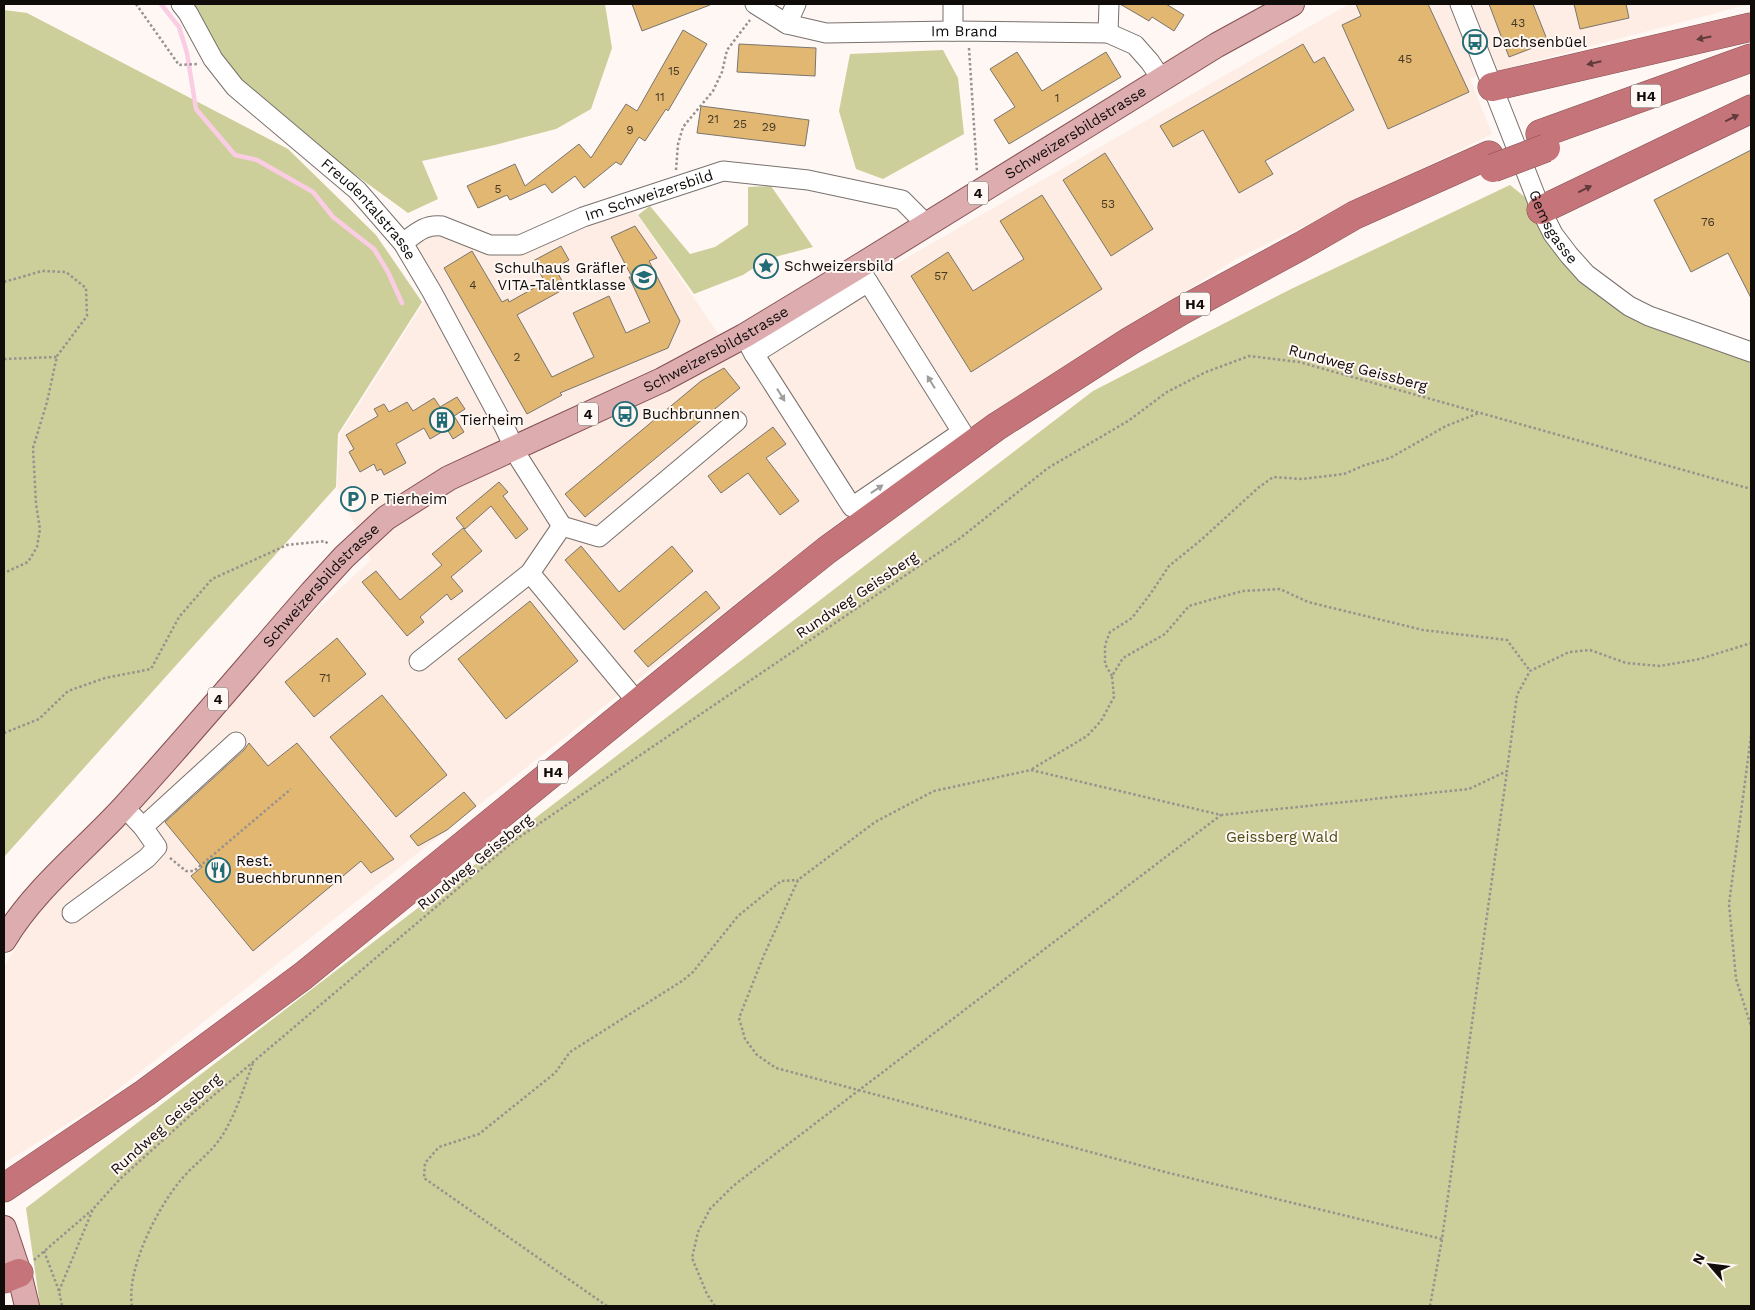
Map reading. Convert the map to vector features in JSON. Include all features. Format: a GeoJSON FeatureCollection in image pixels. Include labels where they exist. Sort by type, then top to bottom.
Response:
{"type":"FeatureCollection","features":[{"type":"Feature","properties":{"kind":"highway"},"geometry":{"type":"LineString","coordinates":[[1492,87],[1751,27]]}},
{"type":"Feature","properties":{"kind":"highway","name":"H4"},"geometry":{"type":"LineString","coordinates":[[10,1184],[146,1094],[295,982],[828,550],[996,427],[1130,341],[1355,215],[1751,58]]}},
{"type":"Feature","properties":{"kind":"highway","name":"H4"},"geometry":{"type":"LineString","coordinates":[[1543,141],[1751,73]]}},
{"type":"Feature","properties":{"kind":"highway"},"geometry":{"type":"LineString","coordinates":[[1541,210],[1751,109]]}},
{"type":"Feature","properties":{"kind":"main road","name":"Schweizersbildstrasse"},"geometry":{"type":"LineString","coordinates":[[4,940],[13,925],[33,900],[124,807],[344,558],[386,518],[449,478],[662,380],[749,345],[863,275],[927,225],[1217,45],[1292,4]]}},
{"type":"Feature","properties":{"kind":"main road"},"geometry":{"type":"LineString","coordinates":[[4,1228],[12,1276],[27,1306]]}},
{"type":"Feature","properties":{"kind":"street","name":"Freudentalstrasse"},"geometry":{"type":"LineString","coordinates":[[181,4],[188,13],[213,59],[235,87],[357,190],[403,242],[446,317],[504,426],[514,449],[562,526]]}},
{"type":"Feature","properties":{"kind":"street"},"geometry":{"type":"LineString","coordinates":[[787,24],[796,4]]}},
{"type":"Feature","properties":{"kind":"street"},"geometry":{"type":"LineString","coordinates":[[953,4],[960,31]]}},
{"type":"Feature","properties":{"kind":"street"},"geometry":{"type":"LineString","coordinates":[[1108,33],[1109,4]]}},
{"type":"Feature","properties":{"kind":"street","name":"Gemsgasse"},"geometry":{"type":"LineString","coordinates":[[1460,4],[1541,210],[1553,234],[1569,255],[1586,274],[1629,306],[1649,316],[1751,352]]}},
{"type":"Feature","properties":{"kind":"street","name":"Im Brand"},"geometry":{"type":"LineString","coordinates":[[757,5],[787,24],[826,33],[960,31],[1108,33],[1135,45],[1162,80]]}},
{"type":"Feature","properties":{"kind":"street","name":"Im Schweizersbild"},"geometry":{"type":"LineString","coordinates":[[403,242],[425,227],[434,225],[442,226],[490,245],[520,245],[583,217],[723,171],[808,180],[902,200],[927,225]]}},
{"type":"Feature","properties":{"kind":"street"},"geometry":{"type":"LineString","coordinates":[[749,345],[852,506],[962,432],[863,275]]}},
{"type":"Feature","properties":{"kind":"street"},"geometry":{"type":"LineString","coordinates":[[419,661],[530,573],[562,526],[599,537],[737,421]]}},
{"type":"Feature","properties":{"kind":"street"},"geometry":{"type":"LineString","coordinates":[[530,573],[638,703]]}},
{"type":"Feature","properties":{"kind":"street"},"geometry":{"type":"LineString","coordinates":[[143,827],[236,742]]}},
{"type":"Feature","properties":{"kind":"street"},"geometry":{"type":"LineString","coordinates":[[72,912],[147,858],[157,847],[143,827],[124,807]]}},
{"type":"Feature","properties":{"kind":"path"},"geometry":{"type":"LineString","coordinates":[[136,4],[179,65],[194,65]]}},
{"type":"Feature","properties":{"kind":"path"},"geometry":{"type":"LineString","coordinates":[[675,186],[678,144],[683,126],[713,91],[722,72],[727,50],[757,5]]}},
{"type":"Feature","properties":{"kind":"path"},"geometry":{"type":"LineString","coordinates":[[960,31],[978,193]]}},
{"type":"Feature","properties":{"kind":"path"},"geometry":{"type":"LineString","coordinates":[[4,282],[42,271],[66,272],[86,288],[88,316],[57,356],[47,402],[33,448],[36,504],[40,529],[37,546],[28,562],[4,573]]}},
{"type":"Feature","properties":{"kind":"path"},"geometry":{"type":"LineString","coordinates":[[4,359],[57,356]]}},
{"type":"Feature","properties":{"kind":"path","name":"Rundweg Geissberg"},"geometry":{"type":"LineString","coordinates":[[12,1276],[93,1209],[120,1179],[194,1112],[515,840],[959,539],[1048,468],[1128,421],[1166,392],[1206,372],[1249,356],[1299,362],[1751,489]]}},
{"type":"Feature","properties":{"kind":"path"},"geometry":{"type":"LineString","coordinates":[[1442,1239],[1169,1173],[776,1068],[757,1055],[744,1039],[739,1018],[764,955],[798,880],[875,822],[934,791],[1030,770],[1087,736],[1101,721],[1114,697],[1112,676],[1105,664],[1105,645],[1110,632],[1132,618],[1169,566],[1201,540],[1258,488],[1274,477],[1302,479],[1344,474],[1365,465],[1390,458],[1446,426],[1480,413]]}},
{"type":"Feature","properties":{"kind":"path"},"geometry":{"type":"LineString","coordinates":[[4,733],[39,718],[68,691],[105,678],[150,669],[179,617],[212,579],[287,545],[325,542],[344,558]]}},
{"type":"Feature","properties":{"kind":"path"},"geometry":{"type":"LineString","coordinates":[[1112,676],[1122,658],[1165,634],[1189,606],[1243,591],[1280,589],[1308,602],[1423,630],[1507,640],[1530,671]]}},
{"type":"Feature","properties":{"kind":"path"},"geometry":{"type":"LineString","coordinates":[[1430,1306],[1442,1239],[1517,695],[1530,671],[1569,652],[1590,650],[1626,663],[1660,666],[1700,659],[1751,643]]}},
{"type":"Feature","properties":{"kind":"path"},"geometry":{"type":"LineString","coordinates":[[1751,736],[1728,904],[1736,979],[1751,1026]]}},
{"type":"Feature","properties":{"kind":"path"},"geometry":{"type":"LineString","coordinates":[[1030,770],[1221,815],[1469,789],[1507,771]]}},
{"type":"Feature","properties":{"kind":"path"},"geometry":{"type":"LineString","coordinates":[[157,847],[186,871],[194,871],[291,789]]}},
{"type":"Feature","properties":{"kind":"path"},"geometry":{"type":"LineString","coordinates":[[715,1306],[707,1294],[692,1258],[698,1232],[710,1209],[733,1186],[1221,815]]}},
{"type":"Feature","properties":{"kind":"path"},"geometry":{"type":"LineString","coordinates":[[608,1306],[424,1178],[425,1163],[439,1147],[479,1134],[555,1073],[570,1052],[682,981],[693,972],[738,916],[781,881],[798,880]]}},
{"type":"Feature","properties":{"kind":"path"},"geometry":{"type":"LineString","coordinates":[[132,1306],[133,1275],[150,1228],[180,1181],[221,1137],[237,1106],[253,1062]]}},
{"type":"Feature","properties":{"kind":"path","name":"Rundweg Geissberg"},"geometry":{"type":"LineString","coordinates":[[59,1291],[93,1209]]}},
{"type":"Feature","properties":{"kind":"path"},"geometry":{"type":"LineString","coordinates":[[44,1251],[59,1291],[62,1306]]}},
{"type":"Feature","properties":{"kind":"shaded area","name":"Schweizersbild"},"geometry":{"type":"Polygon","coordinates":[[[1349,4],[1750,4],[1470,78],[1492,134],[1238,258],[1056,373],[833,526],[98,1105],[4,1163],[4,967],[33,918],[305,621],[371,560],[337,487],[340,434],[436,283],[412,243],[440,230],[525,252],[632,207],[734,357],[1349,4]]]}},
{"type":"Feature","properties":{"kind":"green space"},"geometry":{"type":"Polygon","coordinates":[[[187,4],[605,4],[612,48],[591,109],[556,129],[422,161],[438,199],[408,213],[335,160],[239,80],[187,4]]]}},
{"type":"Feature","properties":{"kind":"green space"},"geometry":{"type":"Polygon","coordinates":[[[4,10],[27,13],[288,149],[376,235],[422,302],[338,434],[336,487],[4,857],[4,10]]]}},
{"type":"Feature","properties":{"kind":"green space"},"geometry":{"type":"Polygon","coordinates":[[[943,50],[958,78],[964,134],[883,179],[856,169],[839,111],[850,54],[943,50]]]}},
{"type":"Feature","properties":{"kind":"green space","name":"Geissberg Wald"},"geometry":{"type":"Polygon","coordinates":[[[1510,185],[1541,210],[1608,292],[1751,352],[1751,1306],[40,1306],[26,1208],[1093,391],[1291,289],[1510,185]]]}},
{"type":"Feature","properties":{"kind":"green space"},"geometry":{"type":"Polygon","coordinates":[[[771,186],[813,247],[767,259],[743,275],[694,294],[638,215],[650,206],[690,254],[715,247],[748,225],[748,187],[771,186]]]}},
{"type":"Feature","properties":{"kind":"building"},"geometry":{"type":"Polygon","coordinates":[[[632,4],[710,4],[710,5],[642,31],[632,4]]]}},
{"type":"Feature","properties":{"kind":"building"},"geometry":{"type":"Polygon","coordinates":[[[1120,4],[1166,4],[1184,15],[1174,31],[1152,17],[1149,21],[1120,4]]]}},
{"type":"Feature","properties":{"kind":"building"},"geometry":{"type":"Polygon","coordinates":[[[1356,4],[1428,4],[1469,92],[1388,129],[1342,25],[1361,16],[1356,4]]]}},
{"type":"Feature","properties":{"kind":"building"},"geometry":{"type":"Polygon","coordinates":[[[1489,4],[1533,4],[1548,42],[1509,57],[1489,4]]]}},
{"type":"Feature","properties":{"kind":"building"},"geometry":{"type":"Polygon","coordinates":[[[1574,4],[1626,4],[1629,18],[1580,29],[1574,4]]]}},
{"type":"Feature","properties":{"kind":"building"},"geometry":{"type":"Polygon","coordinates":[[[683,30],[707,44],[668,111],[666,109],[645,141],[639,137],[621,165],[616,162],[584,188],[575,176],[552,193],[545,184],[510,200],[507,195],[478,208],[467,186],[515,164],[525,186],[579,144],[591,158],[626,104],[637,111],[683,30]]]}},
{"type":"Feature","properties":{"kind":"building"},"geometry":{"type":"Polygon","coordinates":[[[739,44],[816,48],[815,76],[737,72],[739,44]]]}},
{"type":"Feature","properties":{"kind":"building"},"geometry":{"type":"Polygon","coordinates":[[[1303,44],[1314,63],[1324,57],[1354,110],[1265,161],[1273,174],[1239,193],[1203,130],[1173,147],[1160,126],[1303,44]]]}},
{"type":"Feature","properties":{"kind":"building"},"geometry":{"type":"Polygon","coordinates":[[[1017,52],[1042,91],[1106,52],[1121,77],[1009,144],[994,120],[1015,107],[990,69],[1017,52]]]}},
{"type":"Feature","properties":{"kind":"building"},"geometry":{"type":"Polygon","coordinates":[[[701,106],[809,120],[805,146],[697,133],[701,106]]]}},
{"type":"Feature","properties":{"kind":"building"},"geometry":{"type":"Polygon","coordinates":[[[1751,150],[1751,298],[1728,253],[1691,272],[1654,200],[1751,150]]]}},
{"type":"Feature","properties":{"kind":"building"},"geometry":{"type":"Polygon","coordinates":[[[1105,153],[1153,229],[1111,256],[1063,180],[1105,153]]]}},
{"type":"Feature","properties":{"kind":"building"},"geometry":{"type":"Polygon","coordinates":[[[1042,195],[1102,289],[971,372],[911,276],[948,252],[973,291],[1024,259],[1000,221],[1042,195]]]}},
{"type":"Feature","properties":{"kind":"building"},"geometry":{"type":"Polygon","coordinates":[[[635,226],[657,258],[649,261],[680,321],[668,348],[560,393],[562,395],[527,414],[444,268],[472,251],[502,302],[508,299],[509,302],[545,282],[533,261],[561,246],[569,260],[555,268],[566,288],[517,315],[552,377],[594,357],[573,313],[609,296],[626,333],[650,322],[629,277],[632,277],[611,237],[635,226]]]}},
{"type":"Feature","properties":{"kind":"building"},"geometry":{"type":"Polygon","coordinates":[[[724,368],[740,388],[585,517],[565,494],[701,381],[724,368]]]}},
{"type":"Feature","properties":{"kind":"building"},"geometry":{"type":"Polygon","coordinates":[[[457,397],[465,409],[454,416],[464,432],[453,439],[447,429],[430,439],[424,428],[396,444],[406,463],[384,475],[381,469],[377,471],[374,464],[360,472],[349,452],[354,449],[346,435],[378,416],[374,409],[384,404],[389,412],[407,402],[413,411],[434,398],[440,407],[457,397]]]}},
{"type":"Feature","properties":{"kind":"building"},"geometry":{"type":"Polygon","coordinates":[[[773,427],[786,444],[766,458],[799,501],[780,515],[748,473],[721,493],[708,476],[773,427]]]}},
{"type":"Feature","properties":{"kind":"building"},"geometry":{"type":"Polygon","coordinates":[[[499,482],[508,492],[503,496],[528,529],[516,539],[491,506],[465,529],[456,518],[499,482]]]}},
{"type":"Feature","properties":{"kind":"building"},"geometry":{"type":"Polygon","coordinates":[[[463,528],[482,551],[451,577],[463,591],[451,600],[447,594],[420,617],[424,622],[407,636],[362,582],[376,571],[400,600],[442,565],[432,554],[463,528]]]}},
{"type":"Feature","properties":{"kind":"building"},"geometry":{"type":"Polygon","coordinates":[[[581,546],[619,592],[672,546],[693,571],[624,630],[565,560],[581,546]]]}},
{"type":"Feature","properties":{"kind":"building"},"geometry":{"type":"Polygon","coordinates":[[[706,591],[720,608],[648,667],[634,651],[706,591]]]}},
{"type":"Feature","properties":{"kind":"building"},"geometry":{"type":"Polygon","coordinates":[[[530,601],[578,661],[506,719],[458,659],[530,601]]]}},
{"type":"Feature","properties":{"kind":"building"},"geometry":{"type":"Polygon","coordinates":[[[337,638],[366,674],[314,717],[285,682],[337,638]]]}},
{"type":"Feature","properties":{"kind":"building"},"geometry":{"type":"Polygon","coordinates":[[[382,695],[447,775],[396,817],[330,737],[382,695]]]}},
{"type":"Feature","properties":{"kind":"building"},"geometry":{"type":"Polygon","coordinates":[[[249,743],[268,766],[297,743],[394,859],[371,873],[361,861],[253,951],[191,876],[202,867],[165,822],[244,750],[249,743]]]}},
{"type":"Feature","properties":{"kind":"building"},"geometry":{"type":"Polygon","coordinates":[[[464,792],[476,806],[447,830],[418,846],[410,836],[464,792]]]}},
{"type":"Feature","properties":{"kind":"waterway"},"geometry":{"type":"LineString","coordinates":[[161,4],[179,27],[187,53],[196,109],[235,155],[257,160],[313,192],[333,217],[374,249],[388,272],[402,303]]}},
{"type":"Feature","properties":{"kind":"place","name":"Dachsenbüel"},"geometry":{"type":"Point","coordinates":[1475,42]}},
{"type":"Feature","properties":{"kind":"place","name":"Schweizersbild"},"geometry":{"type":"Point","coordinates":[766,266]}},
{"type":"Feature","properties":{"kind":"place","name":"Schulhaus Gräfler VITA-Talentklasse"},"geometry":{"type":"Point","coordinates":[644,277]}},
{"type":"Feature","properties":{"kind":"place","name":"Buchbrunnen"},"geometry":{"type":"Point","coordinates":[625,414]}},
{"type":"Feature","properties":{"kind":"place","name":"Tierheim"},"geometry":{"type":"Point","coordinates":[442,420]}},
{"type":"Feature","properties":{"kind":"place","name":"P Tierheim"},"geometry":{"type":"Point","coordinates":[353,499]}},
{"type":"Feature","properties":{"kind":"place","name":"Rest. Buechbrunnen"},"geometry":{"type":"Point","coordinates":[218,870]}}]}
